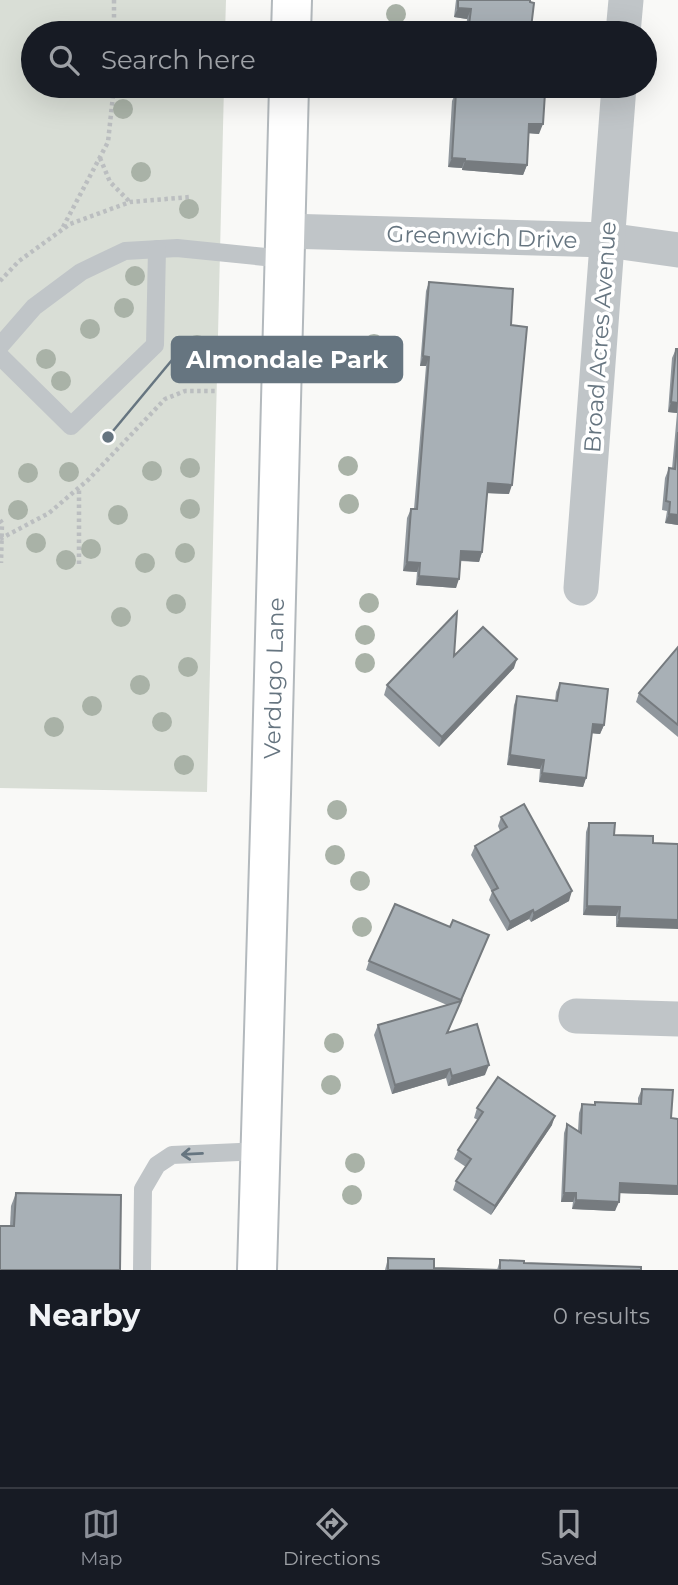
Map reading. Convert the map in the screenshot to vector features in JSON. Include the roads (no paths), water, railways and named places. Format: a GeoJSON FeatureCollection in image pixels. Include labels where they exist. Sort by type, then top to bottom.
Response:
{"type":"FeatureCollection","features":[{"type":"Feature","properties":{"kind":"street"},"geometry":{"type":"LineString","coordinates":[[291,21],[292,0]]}},
{"type":"Feature","properties":{"kind":"street"},"geometry":{"type":"LineString","coordinates":[[624,21],[626,0]]}},
{"type":"Feature","properties":{"kind":"street","name":"Verdugo Lane"},"geometry":{"type":"LineString","coordinates":[[257,1270],[289,98]]}},
{"type":"Feature","properties":{"kind":"street","name":"Broad Acres Avenue"},"geometry":{"type":"LineString","coordinates":[[581,588],[618,98]]}},
{"type":"Feature","properties":{"kind":"street","name":"Greenwich Drive"},"geometry":{"type":"LineString","coordinates":[[285,245],[607,240],[678,250]]}},
{"type":"Feature","properties":{"kind":"street"},"geometry":{"type":"LineString","coordinates":[[576,1016],[678,1019]]}},
{"type":"Feature","properties":{"kind":"lane"},"geometry":{"type":"LineString","coordinates":[[0,346],[34,307],[81,272],[125,251],[285,245]]}},
{"type":"Feature","properties":{"kind":"lane"},"geometry":{"type":"LineString","coordinates":[[0,356],[71,426],[155,345],[157,249]]}},
{"type":"Feature","properties":{"kind":"lane"},"geometry":{"type":"LineString","coordinates":[[142,1270],[143,1189],[157,1165],[172,1156],[261,1151]]}},
{"type":"Feature","properties":{"kind":"place","name":"Almondale Park"},"geometry":{"type":"Point","coordinates":[108,437]}}]}
